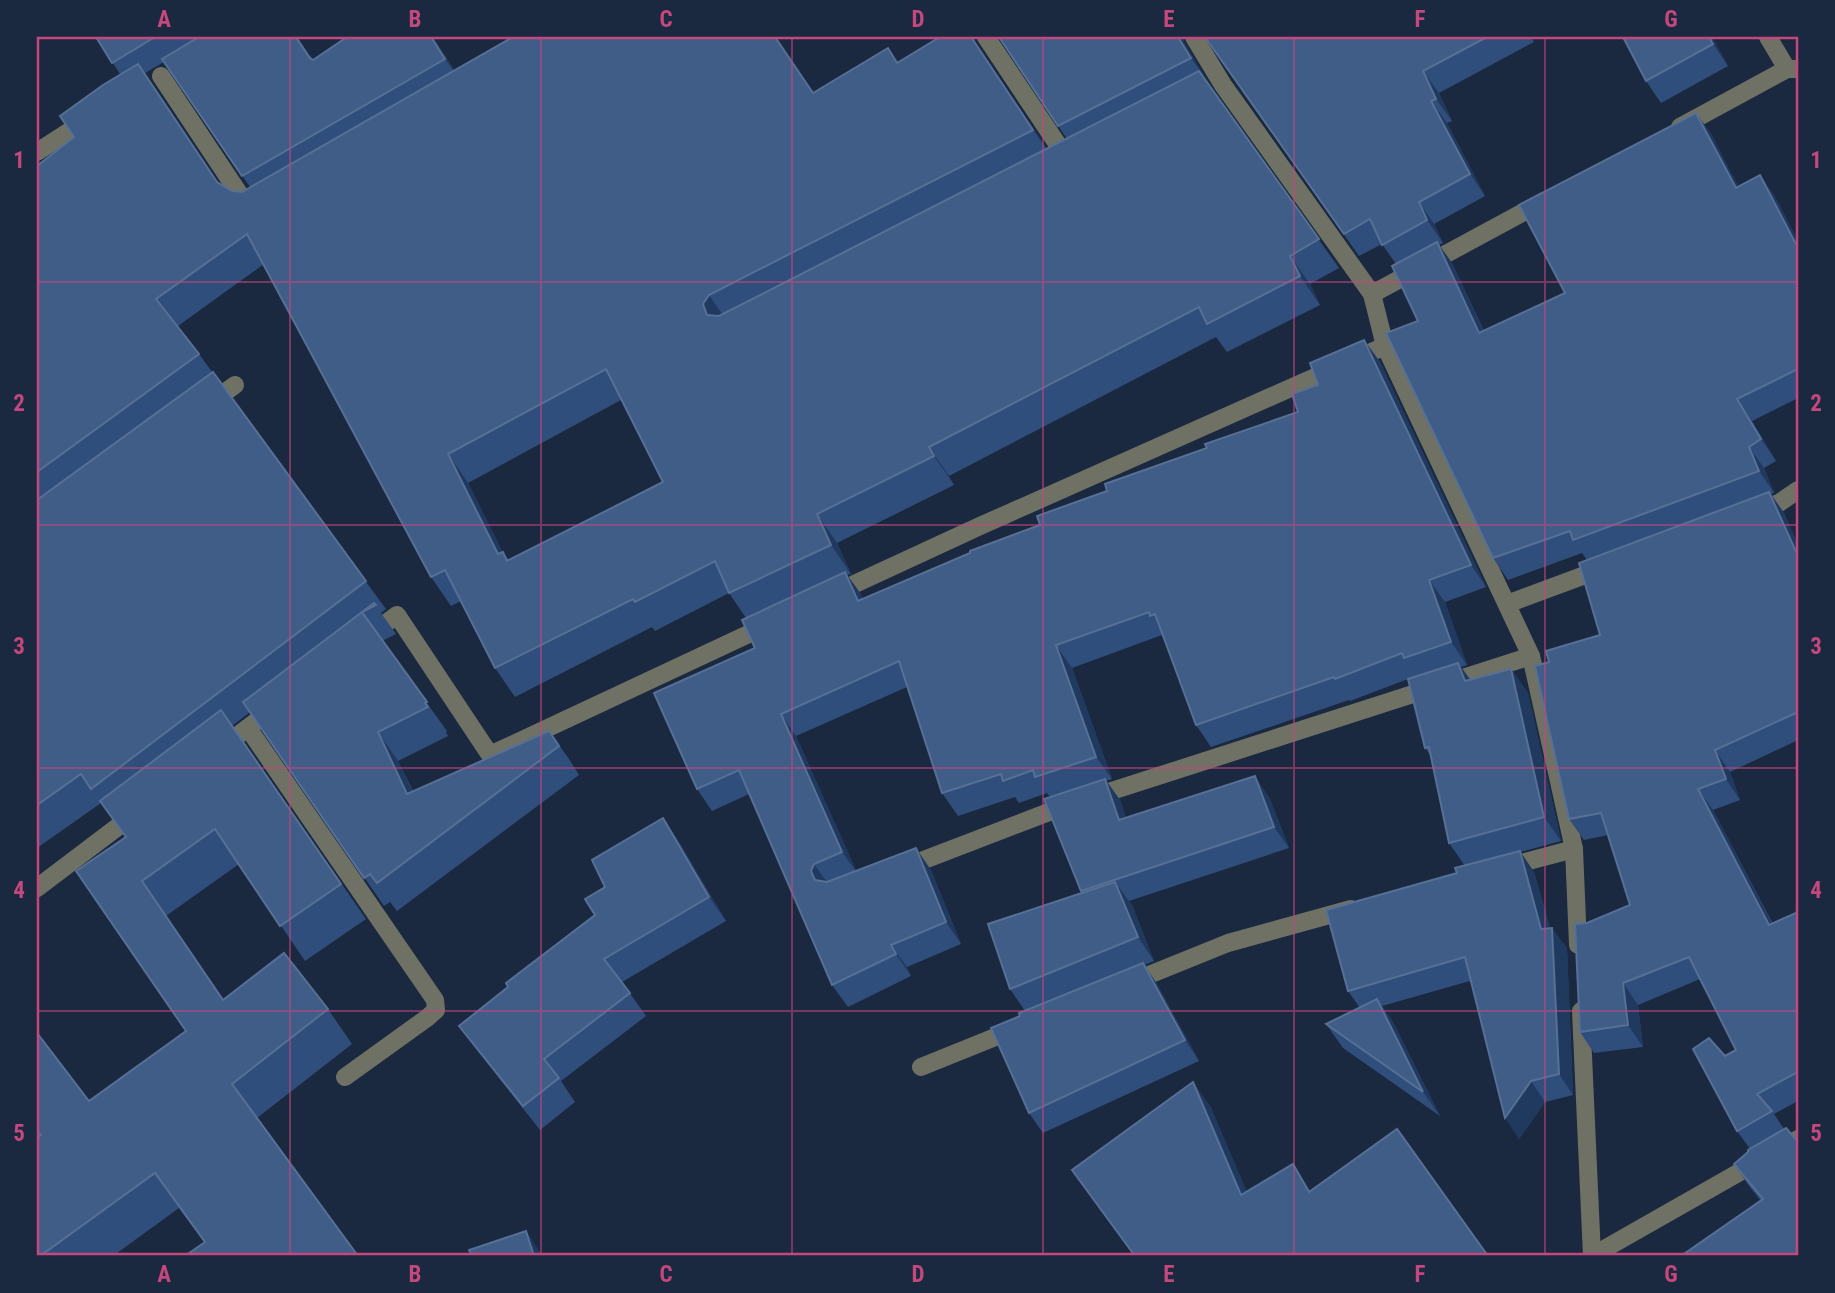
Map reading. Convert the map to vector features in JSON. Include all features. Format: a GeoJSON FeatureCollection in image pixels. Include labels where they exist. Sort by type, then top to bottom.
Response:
{"type":"FeatureCollection","features":[{"type":"Feature","properties":{"kind":"street"},"geometry":{"type":"LineString","coordinates":[[986,37],[1070,163]]}},
{"type":"Feature","properties":{"kind":"street"},"geometry":{"type":"LineString","coordinates":[[1195,37],[1211,52],[1217,88],[1372,294],[1385,346],[1531,656],[1574,849],[1579,958]]}},
{"type":"Feature","properties":{"kind":"street"},"geometry":{"type":"LineString","coordinates":[[1665,135],[1793,69],[1768,37]]}},
{"type":"Feature","properties":{"kind":"street"},"geometry":{"type":"LineString","coordinates":[[161,76],[246,204],[257,210],[271,204]]}},
{"type":"Feature","properties":{"kind":"street"},"geometry":{"type":"LineString","coordinates":[[37,152],[105,109]]}},
{"type":"Feature","properties":{"kind":"street"},"geometry":{"type":"LineString","coordinates":[[1372,294],[1555,195]]}},
{"type":"Feature","properties":{"kind":"street"},"geometry":{"type":"LineString","coordinates":[[817,602],[980,526],[1385,346]]}},
{"type":"Feature","properties":{"kind":"street"},"geometry":{"type":"LineString","coordinates":[[191,417],[235,385]]}},
{"type":"Feature","properties":{"kind":"street"},"geometry":{"type":"LineString","coordinates":[[1740,517],[1779,503],[1798,490]]}},
{"type":"Feature","properties":{"kind":"street"},"geometry":{"type":"LineString","coordinates":[[1507,604],[1623,561]]}},
{"type":"Feature","properties":{"kind":"street"},"geometry":{"type":"LineString","coordinates":[[354,647],[397,615],[490,755],[792,614]]}},
{"type":"Feature","properties":{"kind":"street"},"geometry":{"type":"LineString","coordinates":[[888,874],[1062,807],[1531,656]]}},
{"type":"Feature","properties":{"kind":"street"},"geometry":{"type":"LineString","coordinates":[[205,761],[290,696]]}},
{"type":"Feature","properties":{"kind":"street"},"geometry":{"type":"LineString","coordinates":[[248,728],[435,1000],[436,1010],[427,1018],[345,1077]]}},
{"type":"Feature","properties":{"kind":"street"},"geometry":{"type":"LineString","coordinates":[[37,888],[151,801]]}},
{"type":"Feature","properties":{"kind":"street"},"geometry":{"type":"LineString","coordinates":[[1494,871],[1574,849]]}},
{"type":"Feature","properties":{"kind":"street"},"geometry":{"type":"LineString","coordinates":[[1113,989],[1228,943],[1374,903]]}},
{"type":"Feature","properties":{"kind":"street"},"geometry":{"type":"LineString","coordinates":[[1580,998],[1592,1256],[1798,1139]]}},
{"type":"Feature","properties":{"kind":"street"},"geometry":{"type":"LineString","coordinates":[[921,1068],[1036,1021]]}},
{"type":"Feature","properties":{"kind":"building"},"geometry":{"type":"Polygon","coordinates":[[[96,37],[155,37],[112,63],[96,37]]]}},
{"type":"Feature","properties":{"kind":"building"},"geometry":{"type":"Polygon","coordinates":[[[199,37],[296,37],[313,60],[347,37],[431,37],[445,59],[242,176],[162,59],[199,37]]]}},
{"type":"Feature","properties":{"kind":"building"},"geometry":{"type":"Polygon","coordinates":[[[513,37],[775,37],[813,93],[888,48],[897,63],[940,37],[971,37],[1033,130],[709,295],[703,304],[707,315],[719,316],[1199,71],[1319,239],[1290,256],[1300,276],[1207,324],[1199,307],[929,447],[934,456],[817,514],[831,545],[729,593],[715,561],[495,668],[445,570],[431,577],[247,234],[156,299],[199,354],[37,472],[37,166],[74,137],[60,116],[138,64],[217,182],[232,191],[242,192],[513,37]],[[606,369],[448,454],[498,554],[503,552],[507,561],[663,482],[606,369]]]}},
{"type":"Feature","properties":{"kind":"building"},"geometry":{"type":"Polygon","coordinates":[[[999,37],[1178,37],[1191,58],[1058,126],[999,37]]]}},
{"type":"Feature","properties":{"kind":"building"},"geometry":{"type":"Polygon","coordinates":[[[1205,37],[1487,37],[1423,71],[1436,99],[1431,101],[1470,174],[1419,202],[1427,220],[1382,245],[1370,219],[1344,234],[1205,37]]]}},
{"type":"Feature","properties":{"kind":"building"},"geometry":{"type":"Polygon","coordinates":[[[1623,37],[1709,37],[1713,44],[1646,81],[1623,37]]]}},
{"type":"Feature","properties":{"kind":"building"},"geometry":{"type":"Polygon","coordinates":[[[1696,113],[1736,188],[1760,175],[1798,248],[1798,369],[1737,399],[1761,439],[1749,447],[1759,471],[1573,540],[1570,531],[1493,558],[1386,333],[1418,321],[1392,266],[1437,242],[1479,333],[1565,293],[1519,205],[1696,113]]]}},
{"type":"Feature","properties":{"kind":"building"},"geometry":{"type":"Polygon","coordinates":[[[1364,340],[1471,565],[1429,580],[1451,642],[1404,658],[1402,653],[1335,679],[1334,677],[1196,725],[1155,614],[1150,616],[1149,612],[1056,645],[1096,757],[1035,777],[1033,770],[1003,781],[1001,774],[942,793],[899,661],[781,714],[842,852],[814,864],[811,871],[815,880],[827,882],[916,848],[946,922],[891,945],[896,954],[832,985],[739,770],[697,789],[654,693],[755,648],[742,620],[845,572],[858,601],[970,551],[1040,525],[1037,516],[1107,491],[1105,484],[1207,448],[1205,444],[1298,412],[1292,394],[1318,385],[1310,363],[1364,340]]]}},
{"type":"Feature","properties":{"kind":"building"},"geometry":{"type":"Polygon","coordinates":[[[213,372],[366,581],[91,789],[81,774],[37,805],[37,500],[213,372]]]}},
{"type":"Feature","properties":{"kind":"building"},"geometry":{"type":"Polygon","coordinates":[[[1769,492],[1798,556],[1798,712],[1715,750],[1726,779],[1698,789],[1769,925],[1798,912],[1798,1072],[1757,1094],[1772,1111],[1737,1131],[1693,1049],[1709,1038],[1725,1056],[1736,1050],[1689,957],[1623,983],[1628,1025],[1580,1032],[1575,924],[1587,923],[1630,905],[1601,813],[1569,819],[1535,666],[1549,662],[1546,651],[1600,635],[1579,563],[1769,492]]]}},
{"type":"Feature","properties":{"kind":"building"},"geometry":{"type":"Polygon","coordinates":[[[362,612],[427,702],[425,703],[428,707],[378,732],[407,794],[549,731],[559,746],[377,883],[370,874],[364,878],[243,702],[362,612]]]}},
{"type":"Feature","properties":{"kind":"building"},"geometry":{"type":"Polygon","coordinates":[[[1458,663],[1465,681],[1511,669],[1544,817],[1449,843],[1429,747],[1425,748],[1408,679],[1458,663]]]}},
{"type":"Feature","properties":{"kind":"building"},"geometry":{"type":"Polygon","coordinates":[[[221,710],[341,884],[280,926],[215,829],[142,881],[223,1000],[284,953],[328,1009],[232,1084],[358,1256],[185,1256],[205,1242],[155,1173],[37,1256],[37,1138],[41,1135],[37,1130],[37,1033],[89,1101],[186,1031],[76,871],[126,837],[100,801],[221,710]]]}},
{"type":"Feature","properties":{"kind":"building"},"geometry":{"type":"Polygon","coordinates":[[[1255,776],[1274,827],[1081,891],[1044,799],[1105,779],[1119,820],[1255,776]]]}},
{"type":"Feature","properties":{"kind":"building"},"geometry":{"type":"Polygon","coordinates":[[[663,818],[709,897],[604,959],[630,993],[544,1059],[559,1078],[523,1106],[459,1026],[508,987],[506,983],[595,915],[585,899],[605,887],[592,860],[663,818]]]}},
{"type":"Feature","properties":{"kind":"building"},"geometry":{"type":"Polygon","coordinates":[[[1520,851],[1541,929],[1552,928],[1559,1074],[1531,1081],[1505,1118],[1465,957],[1348,991],[1326,910],[1457,873],[1455,868],[1520,851]]]}},
{"type":"Feature","properties":{"kind":"building"},"geometry":{"type":"Polygon","coordinates":[[[1115,882],[1138,937],[1010,989],[988,924],[1115,882]]]}},
{"type":"Feature","properties":{"kind":"building"},"geometry":{"type":"Polygon","coordinates":[[[1143,963],[1185,1040],[1029,1113],[991,1028],[1020,1016],[1019,1013],[1143,963]]]}},
{"type":"Feature","properties":{"kind":"building"},"geometry":{"type":"Polygon","coordinates":[[[1377,999],[1423,1092],[1326,1024],[1377,999]]]}},
{"type":"Feature","properties":{"kind":"building"},"geometry":{"type":"Polygon","coordinates":[[[1193,1082],[1241,1195],[1293,1164],[1309,1192],[1397,1129],[1488,1256],[1135,1256],[1072,1170],[1193,1082]]]}},
{"type":"Feature","properties":{"kind":"building"},"geometry":{"type":"Polygon","coordinates":[[[1786,1128],[1798,1142],[1798,1256],[1681,1256],[1763,1199],[1734,1164],[1748,1150],[1786,1128]]]}},
{"type":"Feature","properties":{"kind":"building"},"geometry":{"type":"Polygon","coordinates":[[[526,1231],[534,1256],[472,1256],[469,1250],[526,1231]]]}}]}
